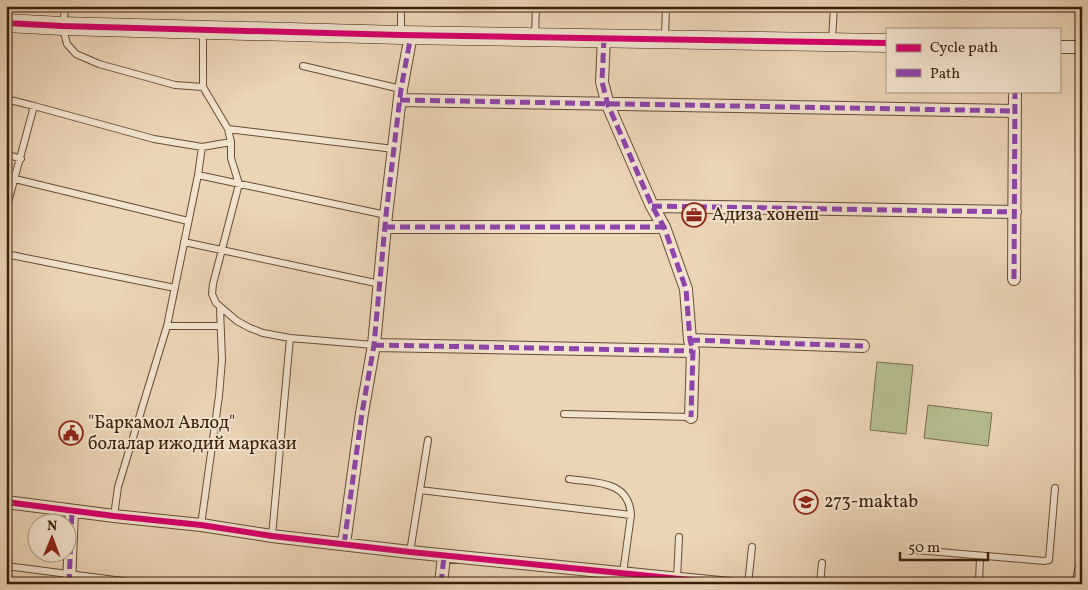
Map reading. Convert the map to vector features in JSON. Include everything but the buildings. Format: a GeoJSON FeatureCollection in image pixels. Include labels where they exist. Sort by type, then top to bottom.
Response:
{"type":"FeatureCollection","features":[{"type":"Feature","properties":{"kind":"street"},"geometry":{"type":"LineString","coordinates":[[6,23],[406,35],[886,43]]}},
{"type":"Feature","properties":{"kind":"street"},"geometry":{"type":"LineString","coordinates":[[344,544],[362,413],[374,345],[406,35]]}},
{"type":"Feature","properties":{"kind":"street"},"geometry":{"type":"LineString","coordinates":[[604,38],[602,82],[608,104],[652,206],[664,226],[686,289],[691,345],[691,417]]}},
{"type":"Feature","properties":{"kind":"street"},"geometry":{"type":"LineString","coordinates":[[1060,47],[1082,47]]}},
{"type":"Feature","properties":{"kind":"street"},"geometry":{"type":"LineString","coordinates":[[1014,280],[1015,92]]}},
{"type":"Feature","properties":{"kind":"street"},"geometry":{"type":"LineString","coordinates":[[401,95],[608,104],[1015,111]]}},
{"type":"Feature","properties":{"kind":"street"},"geometry":{"type":"LineString","coordinates":[[652,206],[1015,212]]}},
{"type":"Feature","properties":{"kind":"street"},"geometry":{"type":"LineString","coordinates":[[386,221],[664,226]]}},
{"type":"Feature","properties":{"kind":"street"},"geometry":{"type":"LineString","coordinates":[[374,345],[863,346]]}},
{"type":"Feature","properties":{"kind":"street"},"geometry":{"type":"LineString","coordinates":[[6,502],[444,556],[730,584]]}},
{"type":"Feature","properties":{"kind":"street"},"geometry":{"type":"LineString","coordinates":[[70,579],[72,511]]}},
{"type":"Feature","properties":{"kind":"street"},"geometry":{"type":"LineString","coordinates":[[441,584],[444,556]]}},
{"type":"Feature","properties":{"kind":"lane"},"geometry":{"type":"LineString","coordinates":[[66,6],[62,26],[67,44],[76,54],[99,64],[176,85],[203,87]]}},
{"type":"Feature","properties":{"kind":"lane"},"geometry":{"type":"LineString","coordinates":[[400,6],[406,35]]}},
{"type":"Feature","properties":{"kind":"lane"},"geometry":{"type":"LineString","coordinates":[[535,37],[536,6]]}},
{"type":"Feature","properties":{"kind":"lane"},"geometry":{"type":"LineString","coordinates":[[665,39],[666,6]]}},
{"type":"Feature","properties":{"kind":"lane"},"geometry":{"type":"LineString","coordinates":[[831,42],[834,6]]}},
{"type":"Feature","properties":{"kind":"lane"},"geometry":{"type":"LineString","coordinates":[[203,30],[203,87],[228,129],[231,142],[231,158],[239,184],[213,284],[214,300],[220,308],[238,321],[263,333],[290,338],[374,345]]}},
{"type":"Feature","properties":{"kind":"lane"},"geometry":{"type":"LineString","coordinates":[[303,66],[401,95]]}},
{"type":"Feature","properties":{"kind":"lane"},"geometry":{"type":"LineString","coordinates":[[6,99],[154,139],[202,147],[231,142]]}},
{"type":"Feature","properties":{"kind":"lane"},"geometry":{"type":"LineString","coordinates":[[6,210],[34,106]]}},
{"type":"Feature","properties":{"kind":"lane"},"geometry":{"type":"LineString","coordinates":[[228,129],[394,149]]}},
{"type":"Feature","properties":{"kind":"lane"},"geometry":{"type":"LineString","coordinates":[[114,516],[118,487],[167,326],[202,147]]}},
{"type":"Feature","properties":{"kind":"lane"},"geometry":{"type":"LineString","coordinates":[[6,154],[21,159]]}},
{"type":"Feature","properties":{"kind":"lane"},"geometry":{"type":"LineString","coordinates":[[198,175],[386,221]]}},
{"type":"Feature","properties":{"kind":"lane"},"geometry":{"type":"LineString","coordinates":[[15,179],[188,221]]}},
{"type":"Feature","properties":{"kind":"lane"},"geometry":{"type":"LineString","coordinates":[[184,242],[380,284]]}},
{"type":"Feature","properties":{"kind":"lane"},"geometry":{"type":"LineString","coordinates":[[6,254],[175,288]]}},
{"type":"Feature","properties":{"kind":"lane"},"geometry":{"type":"LineString","coordinates":[[201,525],[219,396],[222,360],[220,308]]}},
{"type":"Feature","properties":{"kind":"lane"},"geometry":{"type":"LineString","coordinates":[[167,326],[220,326]]}},
{"type":"Feature","properties":{"kind":"lane"},"geometry":{"type":"LineString","coordinates":[[272,536],[290,338]]}},
{"type":"Feature","properties":{"kind":"lane"},"geometry":{"type":"LineString","coordinates":[[564,414],[691,417]]}},
{"type":"Feature","properties":{"kind":"lane"},"geometry":{"type":"LineString","coordinates":[[410,552],[428,440]]}},
{"type":"Feature","properties":{"kind":"lane"},"geometry":{"type":"LineString","coordinates":[[569,479],[610,485],[626,496],[630,505],[631,515],[623,574]]}},
{"type":"Feature","properties":{"kind":"lane"},"geometry":{"type":"LineString","coordinates":[[916,550],[1049,560],[1055,488]]}},
{"type":"Feature","properties":{"kind":"lane"},"geometry":{"type":"LineString","coordinates":[[420,490],[631,515]]}},
{"type":"Feature","properties":{"kind":"lane"},"geometry":{"type":"LineString","coordinates":[[676,579],[679,537]]}},
{"type":"Feature","properties":{"kind":"lane"},"geometry":{"type":"LineString","coordinates":[[748,584],[752,547]]}},
{"type":"Feature","properties":{"kind":"lane"},"geometry":{"type":"LineString","coordinates":[[1074,584],[1082,552]]}},
{"type":"Feature","properties":{"kind":"lane"},"geometry":{"type":"LineString","coordinates":[[979,584],[980,556]]}},
{"type":"Feature","properties":{"kind":"lane"},"geometry":{"type":"LineString","coordinates":[[820,584],[822,563]]}},
{"type":"Feature","properties":{"kind":"lane"},"geometry":{"type":"LineString","coordinates":[[6,566],[70,579],[138,584]]}},
{"type":"Feature","properties":{"kind":"green space"},"geometry":{"type":"Polygon","coordinates":[[[877,362],[913,365],[906,434],[870,430],[877,362]]]}},
{"type":"Feature","properties":{"kind":"green space"},"geometry":{"type":"Polygon","coordinates":[[[928,405],[992,413],[988,446],[924,438],[928,405]]]}},
{"type":"Feature","properties":{"kind":"marked path"},"geometry":{"type":"LineString","coordinates":[[344,544],[362,413],[374,345],[386,215],[401,89],[411,35]]}},
{"type":"Feature","properties":{"kind":"marked path"},"geometry":{"type":"LineString","coordinates":[[604,38],[602,82],[608,105],[652,206],[664,227],[686,289],[690,340],[693,351],[691,417]]}},
{"type":"Feature","properties":{"kind":"marked path"},"geometry":{"type":"LineString","coordinates":[[1014,279],[1015,92]]}},
{"type":"Feature","properties":{"kind":"marked path"},"geometry":{"type":"LineString","coordinates":[[400,100],[1015,111]]}},
{"type":"Feature","properties":{"kind":"marked path"},"geometry":{"type":"LineString","coordinates":[[652,206],[1015,212]]}},
{"type":"Feature","properties":{"kind":"marked path"},"geometry":{"type":"LineString","coordinates":[[385,227],[664,227]]}},
{"type":"Feature","properties":{"kind":"marked path"},"geometry":{"type":"LineString","coordinates":[[690,340],[863,346]]}},
{"type":"Feature","properties":{"kind":"marked path"},"geometry":{"type":"LineString","coordinates":[[374,345],[693,351]]}},
{"type":"Feature","properties":{"kind":"marked path"},"geometry":{"type":"LineString","coordinates":[[69,584],[72,511]]}},
{"type":"Feature","properties":{"kind":"marked path"},"geometry":{"type":"LineString","coordinates":[[441,584],[444,556]]}},
{"type":"Feature","properties":{"kind":"cycle path"},"geometry":{"type":"LineString","coordinates":[[6,23],[401,35],[886,43]]}},
{"type":"Feature","properties":{"kind":"cycle path"},"geometry":{"type":"LineString","coordinates":[[6,502],[410,552],[730,584]]}},
{"type":"Feature","properties":{"kind":"place","name":"Адиза хонеш"},"geometry":{"type":"Point","coordinates":[694,215]}},
{"type":"Feature","properties":{"kind":"place","name":"\"Баркамол Авлод\" болалар ижодий маркази"},"geometry":{"type":"Point","coordinates":[71,433]}},
{"type":"Feature","properties":{"kind":"place","name":"273-maktab"},"geometry":{"type":"Point","coordinates":[806,502]}}]}
